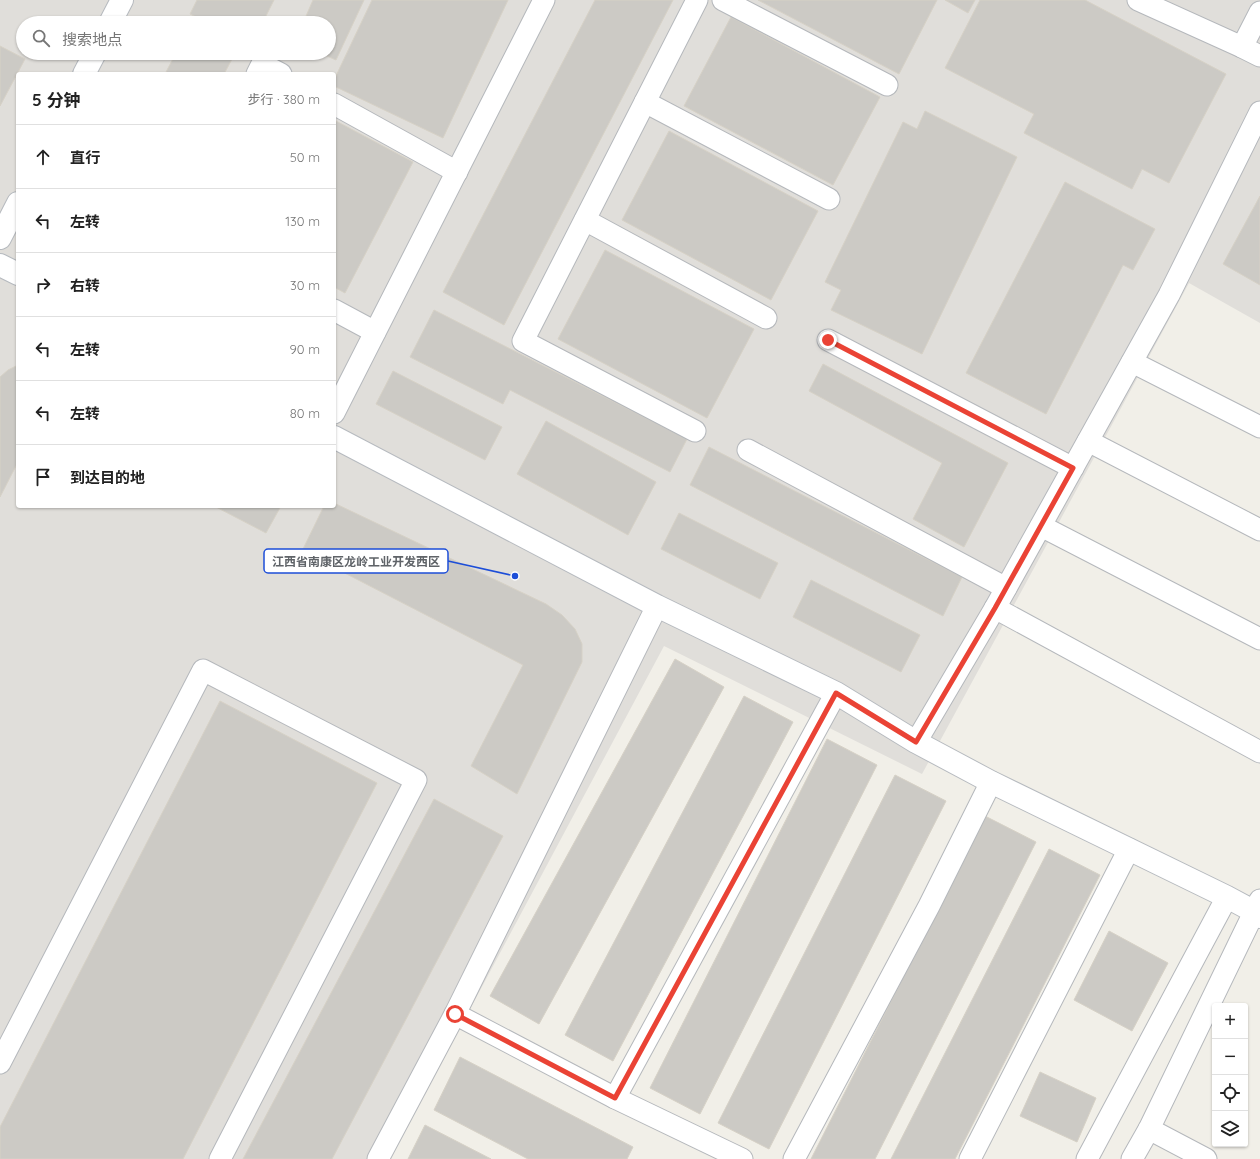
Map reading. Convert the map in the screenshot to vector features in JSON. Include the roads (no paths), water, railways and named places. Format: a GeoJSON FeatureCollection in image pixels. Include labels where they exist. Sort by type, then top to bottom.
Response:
{"type":"FeatureCollection","features":[{"type":"Feature","properties":{"kind":"street"},"geometry":{"type":"LineString","coordinates":[[114,16],[122,0]]}},
{"type":"Feature","properties":{"kind":"street"},"geometry":{"type":"LineString","coordinates":[[336,409],[544,0]]}},
{"type":"Feature","properties":{"kind":"street"},"geometry":{"type":"LineString","coordinates":[[695,431],[523,341],[697,0]]}},
{"type":"Feature","properties":{"kind":"street"},"geometry":{"type":"LineString","coordinates":[[723,0],[887,85]]}},
{"type":"Feature","properties":{"kind":"street"},"geometry":{"type":"LineString","coordinates":[[1138,0],[1251,51],[1260,12]]}},
{"type":"Feature","properties":{"kind":"street"},"geometry":{"type":"LineString","coordinates":[[85,72],[91,60]]}},
{"type":"Feature","properties":{"kind":"street"},"geometry":{"type":"LineString","coordinates":[[258,72],[262,64],[277,72]]}},
{"type":"Feature","properties":{"kind":"street"},"geometry":{"type":"LineString","coordinates":[[645,102],[829,199]]}},
{"type":"Feature","properties":{"kind":"street"},"geometry":{"type":"LineString","coordinates":[[336,105],[457,172]]}},
{"type":"Feature","properties":{"kind":"street"},"geometry":{"type":"LineString","coordinates":[[916,742],[995,608],[1169,295],[1260,112]]}},
{"type":"Feature","properties":{"kind":"street"},"geometry":{"type":"LineString","coordinates":[[0,238],[16,207]]}},
{"type":"Feature","properties":{"kind":"street"},"geometry":{"type":"LineString","coordinates":[[585,220],[766,318]]}},
{"type":"Feature","properties":{"kind":"street"},"geometry":{"type":"LineString","coordinates":[[0,265],[16,273]]}},
{"type":"Feature","properties":{"kind":"street"},"geometry":{"type":"LineString","coordinates":[[336,311],[375,332]]}},
{"type":"Feature","properties":{"kind":"street"},"geometry":{"type":"LineString","coordinates":[[828,340],[1073,468]]}},
{"type":"Feature","properties":{"kind":"street"},"geometry":{"type":"LineString","coordinates":[[1132,362],[1260,427]]}},
{"type":"Feature","properties":{"kind":"street"},"geometry":{"type":"LineString","coordinates":[[336,438],[657,606],[836,693],[916,742],[991,782],[1227,897],[1258,910],[1149,1129],[1132,1159]]}},
{"type":"Feature","properties":{"kind":"street"},"geometry":{"type":"LineString","coordinates":[[1088,441],[1260,530]]}},
{"type":"Feature","properties":{"kind":"street"},"geometry":{"type":"LineString","coordinates":[[748,450],[1006,588]]}},
{"type":"Feature","properties":{"kind":"street"},"geometry":{"type":"LineString","coordinates":[[1041,526],[1260,639]]}},
{"type":"Feature","properties":{"kind":"street"},"geometry":{"type":"LineString","coordinates":[[378,1159],[455,1014],[657,606]]}},
{"type":"Feature","properties":{"kind":"street"},"geometry":{"type":"LineString","coordinates":[[995,608],[1260,752]]}},
{"type":"Feature","properties":{"kind":"street"},"geometry":{"type":"LineString","coordinates":[[0,1063],[204,670],[416,780],[220,1159]]}},
{"type":"Feature","properties":{"kind":"street"},"geometry":{"type":"LineString","coordinates":[[615,1098],[836,693]]}},
{"type":"Feature","properties":{"kind":"street"},"geometry":{"type":"LineString","coordinates":[[794,1159],[929,906],[991,782]]}},
{"type":"Feature","properties":{"kind":"street"},"geometry":{"type":"LineString","coordinates":[[970,1159],[1129,849]]}},
{"type":"Feature","properties":{"kind":"street"},"geometry":{"type":"LineString","coordinates":[[1087,1159],[1227,897]]}},
{"type":"Feature","properties":{"kind":"street"},"geometry":{"type":"LineString","coordinates":[[455,1014],[615,1098],[742,1159]]}},
{"type":"Feature","properties":{"kind":"street"},"geometry":{"type":"LineString","coordinates":[[1149,1129],[1206,1159]]}},
{"type":"Feature","properties":{"kind":"place","name":"江西省南康区龙岭工业开发西区"},"geometry":{"type":"Point","coordinates":[515,576]}}]}
